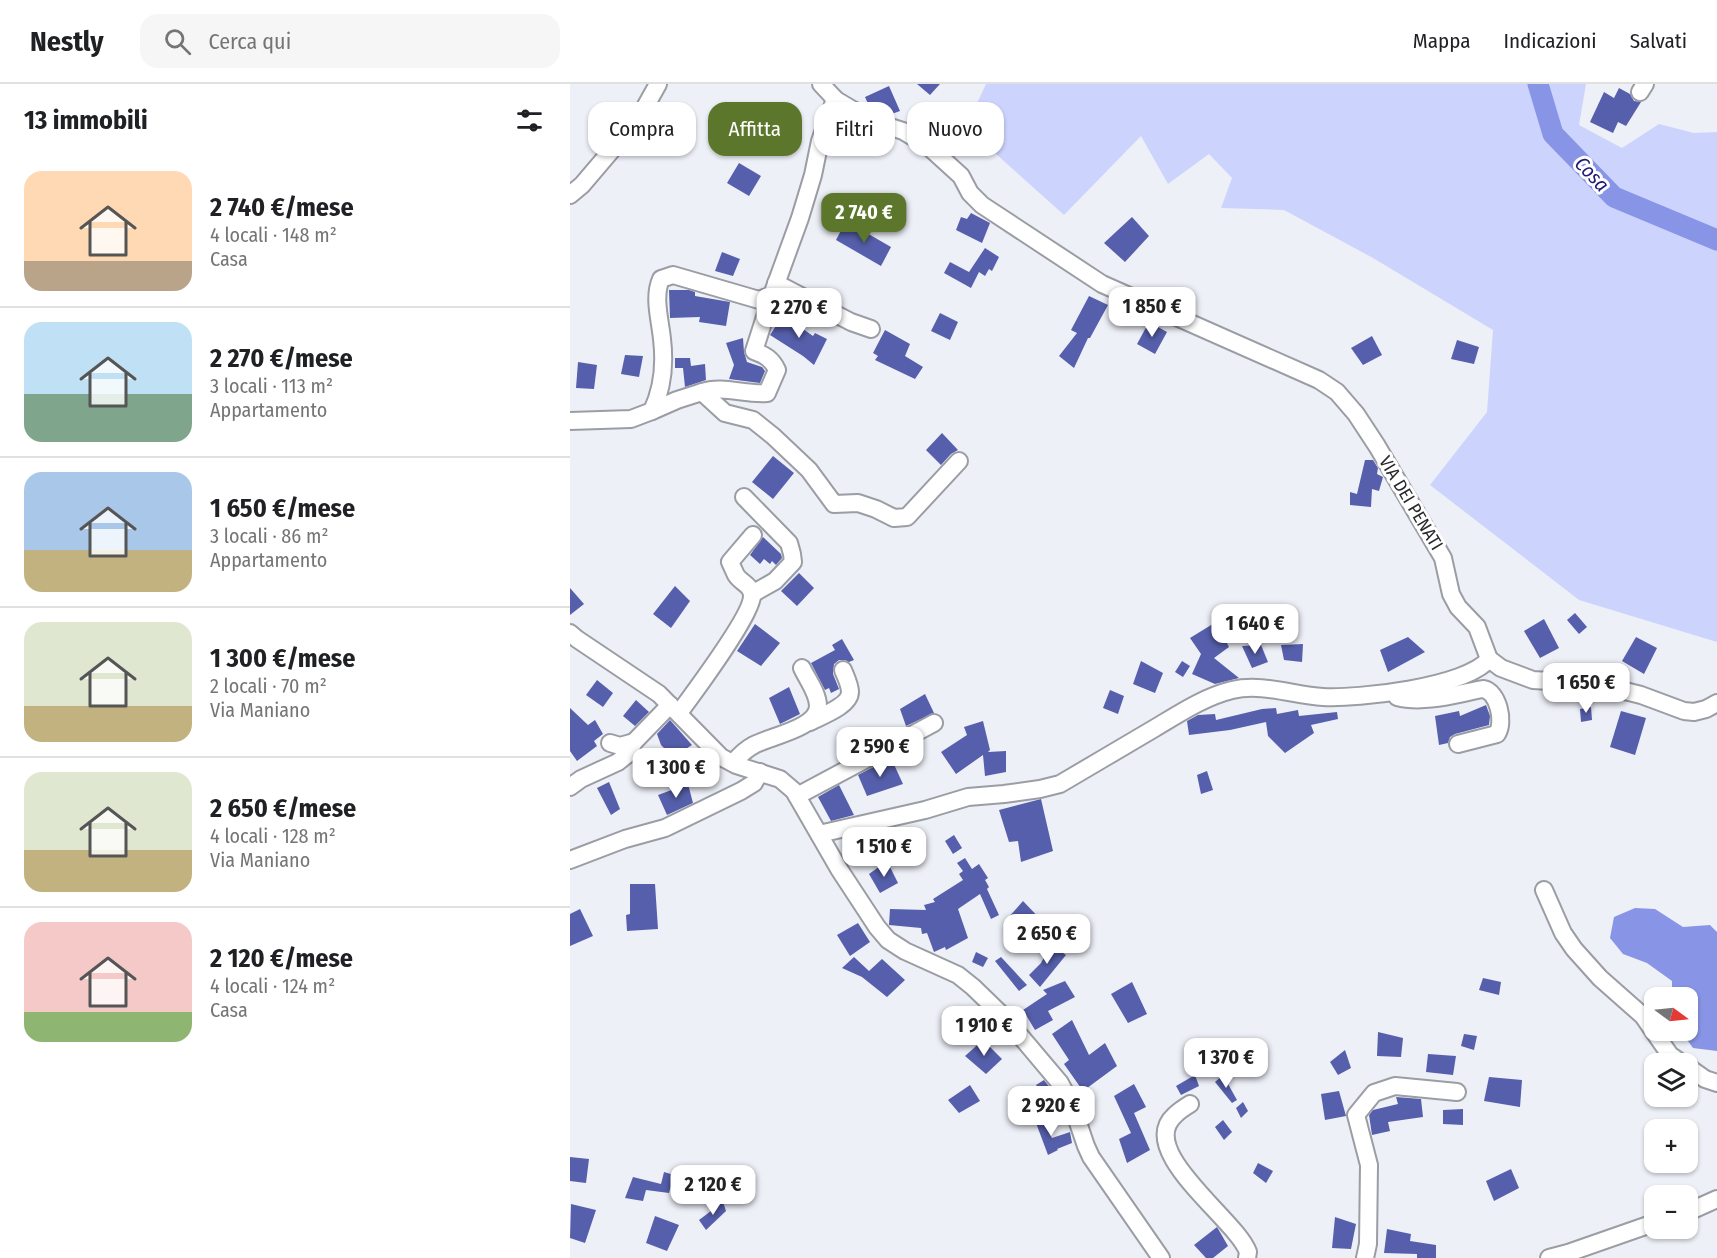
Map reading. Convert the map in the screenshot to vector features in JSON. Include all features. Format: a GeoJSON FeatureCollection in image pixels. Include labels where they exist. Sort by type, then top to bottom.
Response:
{"type":"FeatureCollection","features":[{"type":"Feature","properties":{"kind":"street"},"geometry":{"type":"LineString","coordinates":[[570,195],[582,185],[639,118],[658,84]]}},
{"type":"Feature","properties":{"kind":"street","name":"VIA DEI PENATI"},"geometry":{"type":"LineString","coordinates":[[821,84],[835,99],[881,124],[903,131],[928,146],[960,176],[970,193],[982,206],[1102,284],[1319,380],[1336,392],[1356,414],[1377,446],[1443,558],[1451,594],[1458,607],[1477,627],[1489,659]]}},
{"type":"Feature","properties":{"kind":"street"},"geometry":{"type":"LineString","coordinates":[[570,422],[631,419],[711,389],[767,393],[777,370],[774,362],[754,351],[800,218],[820,141],[835,99]]}},
{"type":"Feature","properties":{"kind":"street"},"geometry":{"type":"LineString","coordinates":[[652,411],[659,397],[663,372],[657,289],[661,279],[673,275],[759,300],[774,289]]}},
{"type":"Feature","properties":{"kind":"street"},"geometry":{"type":"LineString","coordinates":[[774,289],[851,322],[871,328]]}},
{"type":"Feature","properties":{"kind":"street"},"geometry":{"type":"LineString","coordinates":[[702,392],[725,412],[753,420],[773,436],[809,470],[834,504],[858,503],[894,518],[907,517],[959,461]]}},
{"type":"Feature","properties":{"kind":"street"},"geometry":{"type":"LineString","coordinates":[[744,497],[789,543],[792,554],[792,562],[775,581],[752,594]]}},
{"type":"Feature","properties":{"kind":"street"},"geometry":{"type":"LineString","coordinates":[[610,743],[620,746],[634,742],[674,709],[722,653],[751,604],[752,594],[749,586],[737,576],[730,562],[753,535]]}},
{"type":"Feature","properties":{"kind":"street"},"geometry":{"type":"LineString","coordinates":[[570,633],[659,694],[721,757],[780,779],[795,791],[838,869],[888,940],[905,951],[958,975],[973,987],[1006,1019],[1060,1083],[1072,1105],[1091,1157],[1158,1257]]}},
{"type":"Feature","properties":{"kind":"street"},"geometry":{"type":"LineString","coordinates":[[819,834],[925,810],[968,796],[1013,793],[1060,784],[1206,698],[1234,689],[1260,688],[1322,697],[1393,692],[1458,677],[1479,668],[1489,659],[1501,668],[1533,680],[1597,684],[1641,695],[1684,711],[1694,712],[1717,703]]}},
{"type":"Feature","properties":{"kind":"street"},"geometry":{"type":"LineString","coordinates":[[802,668],[817,699],[818,708],[815,717],[807,724]]}},
{"type":"Feature","properties":{"kind":"street"},"geometry":{"type":"LineString","coordinates":[[733,763],[753,745],[807,724],[846,704],[851,695],[843,670]]}},
{"type":"Feature","properties":{"kind":"street"},"geometry":{"type":"LineString","coordinates":[[1393,692],[1396,697],[1410,699],[1431,698],[1483,689],[1494,694],[1502,721],[1501,729],[1497,734],[1458,744]]}},
{"type":"Feature","properties":{"kind":"street"},"geometry":{"type":"LineString","coordinates":[[797,796],[934,723]]}},
{"type":"Feature","properties":{"kind":"street"},"geometry":{"type":"LineString","coordinates":[[570,787],[581,779],[618,762],[628,754],[634,742]]}},
{"type":"Feature","properties":{"kind":"street"},"geometry":{"type":"LineString","coordinates":[[570,860],[665,828],[741,791],[754,783],[760,772]]}},
{"type":"Feature","properties":{"kind":"street"},"geometry":{"type":"LineString","coordinates":[[1544,890],[1563,933],[1574,949],[1600,978],[1643,1016],[1669,1053]]}},
{"type":"Feature","properties":{"kind":"street"},"geometry":{"type":"LineString","coordinates":[[1698,1074],[1717,1083]]}},
{"type":"Feature","properties":{"kind":"street"},"geometry":{"type":"LineString","coordinates":[[1365,1258],[1368,1244],[1369,1165],[1356,1115],[1374,1093],[1395,1086],[1457,1092]]}},
{"type":"Feature","properties":{"kind":"street"},"geometry":{"type":"LineString","coordinates":[[1190,1104],[1173,1116],[1167,1126],[1165,1137],[1167,1148],[1194,1187],[1241,1238],[1248,1252],[1246,1258]]}},
{"type":"Feature","properties":{"kind":"street"},"geometry":{"type":"LineString","coordinates":[[1698,1208],[1717,1199]]}},
{"type":"Feature","properties":{"kind":"street"},"geometry":{"type":"LineString","coordinates":[[1549,1258],[1644,1226]]}},
{"type":"Feature","properties":{"kind":"shaded area"},"geometry":{"type":"Polygon","coordinates":[[[986,84],[1586,84],[1579,125],[1622,148],[1659,124],[1694,133],[1717,132],[1717,642],[1579,600],[1430,485],[1487,412],[1493,330],[1373,258],[1284,210],[1221,208],[1232,178],[1209,154],[1168,184],[1141,136],[1064,215],[998,156],[1004,156],[1004,102],[978,102],[986,84]]]}},
{"type":"Feature","properties":{"kind":"water"},"geometry":{"type":"Polygon","coordinates":[[[1635,908],[1655,909],[1683,927],[1710,925],[1717,932],[1717,1051],[1693,1048],[1688,1041],[1698,1041],[1698,987],[1672,987],[1672,981],[1647,963],[1623,954],[1610,938],[1614,917],[1635,908]]]}},
{"type":"Feature","properties":{"kind":"building"},"geometry":{"type":"Polygon","coordinates":[[[917,84],[940,84],[930,95],[917,84]]]}},
{"type":"Feature","properties":{"kind":"building"},"geometry":{"type":"Polygon","coordinates":[[[889,86],[900,111],[895,113],[895,102],[867,102],[865,97],[889,86]]]}},
{"type":"Feature","properties":{"kind":"building"},"geometry":{"type":"Polygon","coordinates":[[[1619,88],[1630,94],[1634,101],[1641,102],[1626,126],[1618,122],[1613,133],[1590,122],[1604,92],[1614,98],[1619,88]]]}},
{"type":"Feature","properties":{"kind":"building"},"geometry":{"type":"Polygon","coordinates":[[[739,163],[761,176],[749,196],[727,183],[739,163]]]}},
{"type":"Feature","properties":{"kind":"building"},"geometry":{"type":"Polygon","coordinates":[[[971,213],[990,223],[982,243],[956,230],[961,217],[967,219],[971,213]]]}},
{"type":"Feature","properties":{"kind":"building"},"geometry":{"type":"Polygon","coordinates":[[[1132,217],[1149,236],[1125,262],[1104,243],[1132,217]]]}},
{"type":"Feature","properties":{"kind":"building"},"geometry":{"type":"Polygon","coordinates":[[[846,221],[891,247],[881,266],[836,240],[846,221]]]}},
{"type":"Feature","properties":{"kind":"building"},"geometry":{"type":"Polygon","coordinates":[[[985,248],[999,257],[992,271],[989,269],[985,276],[979,272],[971,288],[944,273],[950,262],[969,272],[985,248]]]}},
{"type":"Feature","properties":{"kind":"building"},"geometry":{"type":"Polygon","coordinates":[[[722,252],[740,259],[733,276],[715,271],[722,252]]]}},
{"type":"Feature","properties":{"kind":"building"},"geometry":{"type":"Polygon","coordinates":[[[669,290],[689,290],[695,292],[695,296],[730,302],[726,326],[699,322],[700,317],[670,318],[669,290]]]}},
{"type":"Feature","properties":{"kind":"building"},"geometry":{"type":"Polygon","coordinates":[[[1089,296],[1108,305],[1088,338],[1074,368],[1059,356],[1077,333],[1071,330],[1089,296]]]}},
{"type":"Feature","properties":{"kind":"building"},"geometry":{"type":"Polygon","coordinates":[[[940,313],[958,322],[950,340],[931,331],[940,313]]]}},
{"type":"Feature","properties":{"kind":"building"},"geometry":{"type":"Polygon","coordinates":[[[783,315],[813,336],[815,333],[827,339],[814,365],[770,335],[783,315]]]}},
{"type":"Feature","properties":{"kind":"building"},"geometry":{"type":"Polygon","coordinates":[[[1149,322],[1167,332],[1155,354],[1137,344],[1149,322]]]}},
{"type":"Feature","properties":{"kind":"building"},"geometry":{"type":"Polygon","coordinates":[[[885,330],[910,344],[905,356],[923,367],[915,379],[875,360],[878,356],[873,353],[885,330]]]}},
{"type":"Feature","properties":{"kind":"building"},"geometry":{"type":"Polygon","coordinates":[[[1372,336],[1382,355],[1363,365],[1351,348],[1372,336]]]}},
{"type":"Feature","properties":{"kind":"building"},"geometry":{"type":"Polygon","coordinates":[[[743,338],[747,362],[762,367],[765,371],[760,383],[729,379],[734,365],[726,343],[743,338]]]}},
{"type":"Feature","properties":{"kind":"building"},"geometry":{"type":"Polygon","coordinates":[[[1457,340],[1479,347],[1474,364],[1451,359],[1457,340]]]}},
{"type":"Feature","properties":{"kind":"building"},"geometry":{"type":"Polygon","coordinates":[[[625,355],[643,356],[639,377],[621,374],[625,355]]]}},
{"type":"Feature","properties":{"kind":"building"},"geometry":{"type":"Polygon","coordinates":[[[675,358],[690,358],[691,366],[705,364],[706,380],[685,387],[683,368],[675,368],[675,358]]]}},
{"type":"Feature","properties":{"kind":"building"},"geometry":{"type":"Polygon","coordinates":[[[578,362],[597,365],[594,389],[576,388],[578,362]]]}},
{"type":"Feature","properties":{"kind":"building"},"geometry":{"type":"Polygon","coordinates":[[[942,433],[958,450],[941,465],[926,450],[942,433]]]}},
{"type":"Feature","properties":{"kind":"building"},"geometry":{"type":"Polygon","coordinates":[[[773,456],[794,473],[773,499],[752,482],[773,456]]]}},
{"type":"Feature","properties":{"kind":"building"},"geometry":{"type":"Polygon","coordinates":[[[1365,460],[1373,460],[1378,468],[1377,474],[1383,477],[1379,491],[1372,489],[1371,507],[1350,505],[1350,492],[1357,494],[1365,460]]]}},
{"type":"Feature","properties":{"kind":"building"},"geometry":{"type":"Polygon","coordinates":[[[763,537],[781,554],[782,558],[776,565],[764,559],[760,564],[750,555],[763,537]]]}},
{"type":"Feature","properties":{"kind":"building"},"geometry":{"type":"Polygon","coordinates":[[[799,573],[814,588],[797,606],[781,591],[799,573]]]}},
{"type":"Feature","properties":{"kind":"building"},"geometry":{"type":"Polygon","coordinates":[[[675,586],[690,601],[671,628],[653,614],[675,586]]]}},
{"type":"Feature","properties":{"kind":"building"},"geometry":{"type":"Polygon","coordinates":[[[570,588],[584,604],[570,615],[570,588]]]}},
{"type":"Feature","properties":{"kind":"building"},"geometry":{"type":"Polygon","coordinates":[[[1575,613],[1587,627],[1579,634],[1567,620],[1575,613]]]}},
{"type":"Feature","properties":{"kind":"building"},"geometry":{"type":"Polygon","coordinates":[[[1544,619],[1559,648],[1540,658],[1524,631],[1544,619]]]}},
{"type":"Feature","properties":{"kind":"building"},"geometry":{"type":"Polygon","coordinates":[[[1216,622],[1229,647],[1214,658],[1239,678],[1215,684],[1192,674],[1201,654],[1190,638],[1216,622]]]}},
{"type":"Feature","properties":{"kind":"building"},"geometry":{"type":"Polygon","coordinates":[[[755,624],[780,643],[761,666],[737,651],[755,624]]]}},
{"type":"Feature","properties":{"kind":"building"},"geometry":{"type":"Polygon","coordinates":[[[1408,637],[1425,652],[1388,672],[1380,650],[1408,637]]]}},
{"type":"Feature","properties":{"kind":"building"},"geometry":{"type":"Polygon","coordinates":[[[1636,637],[1657,648],[1644,674],[1622,661],[1636,637]]]}},
{"type":"Feature","properties":{"kind":"building"},"geometry":{"type":"Polygon","coordinates":[[[842,639],[854,660],[849,662],[839,660],[834,664],[833,674],[839,689],[831,693],[829,688],[825,690],[811,663],[835,650],[832,645],[842,639]]]}},
{"type":"Feature","properties":{"kind":"building"},"geometry":{"type":"Polygon","coordinates":[[[1303,644],[1302,662],[1284,660],[1281,645],[1303,644]]]}},
{"type":"Feature","properties":{"kind":"building"},"geometry":{"type":"Polygon","coordinates":[[[1261,645],[1268,662],[1252,668],[1242,646],[1261,645]]]}},
{"type":"Feature","properties":{"kind":"building"},"geometry":{"type":"Polygon","coordinates":[[[1141,661],[1163,673],[1155,693],[1133,684],[1141,661]]]}},
{"type":"Feature","properties":{"kind":"building"},"geometry":{"type":"Polygon","coordinates":[[[1182,661],[1190,666],[1183,677],[1175,672],[1182,661]]]}},
{"type":"Feature","properties":{"kind":"building"},"geometry":{"type":"Polygon","coordinates":[[[597,680],[613,693],[603,707],[586,695],[597,680]]]}},
{"type":"Feature","properties":{"kind":"building"},"geometry":{"type":"Polygon","coordinates":[[[789,687],[800,714],[780,724],[769,698],[789,687]]]}},
{"type":"Feature","properties":{"kind":"building"},"geometry":{"type":"Polygon","coordinates":[[[1110,690],[1124,696],[1118,714],[1103,708],[1110,690]]]}},
{"type":"Feature","properties":{"kind":"building"},"geometry":{"type":"Polygon","coordinates":[[[925,694],[934,713],[906,726],[900,709],[925,694]]]}},
{"type":"Feature","properties":{"kind":"building"},"geometry":{"type":"Polygon","coordinates":[[[636,700],[649,712],[635,726],[623,716],[636,700]]]}},
{"type":"Feature","properties":{"kind":"building"},"geometry":{"type":"Polygon","coordinates":[[[1486,705],[1490,716],[1489,725],[1455,734],[1450,737],[1448,743],[1439,745],[1435,716],[1459,711],[1460,716],[1486,705]]]}},
{"type":"Feature","properties":{"kind":"building"},"geometry":{"type":"Polygon","coordinates":[[[1591,707],[1592,720],[1581,722],[1580,709],[1591,707]]]}},
{"type":"Feature","properties":{"kind":"building"},"geometry":{"type":"Polygon","coordinates":[[[570,708],[588,725],[595,720],[603,734],[594,741],[597,746],[577,761],[570,751],[570,708]]]}},
{"type":"Feature","properties":{"kind":"building"},"geometry":{"type":"Polygon","coordinates":[[[1276,708],[1277,714],[1298,710],[1299,716],[1337,712],[1338,719],[1311,725],[1314,733],[1285,753],[1268,736],[1266,722],[1230,730],[1189,735],[1187,721],[1198,715],[1215,714],[1216,720],[1276,708]]]}},
{"type":"Feature","properties":{"kind":"building"},"geometry":{"type":"Polygon","coordinates":[[[1621,711],[1646,718],[1635,755],[1610,747],[1621,711]]]}},
{"type":"Feature","properties":{"kind":"building"},"geometry":{"type":"Polygon","coordinates":[[[670,720],[692,745],[673,757],[661,745],[657,734],[670,720]]]}},
{"type":"Feature","properties":{"kind":"building"},"geometry":{"type":"Polygon","coordinates":[[[983,721],[990,750],[988,752],[1006,751],[1006,772],[985,776],[983,755],[956,774],[941,752],[967,735],[964,727],[983,721]]]}},
{"type":"Feature","properties":{"kind":"building"},"geometry":{"type":"Polygon","coordinates":[[[891,758],[903,784],[867,796],[858,775],[891,758]]]}},
{"type":"Feature","properties":{"kind":"building"},"geometry":{"type":"Polygon","coordinates":[[[1207,771],[1213,790],[1201,794],[1197,775],[1207,771]]]}},
{"type":"Feature","properties":{"kind":"building"},"geometry":{"type":"Polygon","coordinates":[[[609,782],[620,809],[611,815],[597,788],[609,782]]]}},
{"type":"Feature","properties":{"kind":"building"},"geometry":{"type":"Polygon","coordinates":[[[688,784],[693,803],[667,815],[658,795],[688,784]]]}},
{"type":"Feature","properties":{"kind":"building"},"geometry":{"type":"Polygon","coordinates":[[[839,785],[854,815],[831,821],[818,797],[839,785]]]}},
{"type":"Feature","properties":{"kind":"building"},"geometry":{"type":"Polygon","coordinates":[[[1041,799],[1053,851],[1021,862],[1018,841],[1009,842],[999,810],[1041,799]]]}},
{"type":"Feature","properties":{"kind":"building"},"geometry":{"type":"Polygon","coordinates":[[[878,831],[884,850],[864,857],[857,836],[878,831]]]}},
{"type":"Feature","properties":{"kind":"building"},"geometry":{"type":"Polygon","coordinates":[[[954,835],[962,848],[953,854],[945,841],[954,835]]]}},
{"type":"Feature","properties":{"kind":"building"},"geometry":{"type":"Polygon","coordinates":[[[965,858],[972,869],[979,864],[988,878],[985,880],[989,887],[987,889],[999,915],[991,919],[980,894],[958,909],[968,938],[946,950],[945,947],[934,952],[927,933],[922,934],[921,928],[889,925],[890,909],[926,910],[924,905],[935,902],[933,899],[963,880],[959,874],[963,871],[957,863],[965,858]]]}},
{"type":"Feature","properties":{"kind":"building"},"geometry":{"type":"Polygon","coordinates":[[[887,861],[898,883],[880,893],[869,874],[887,861]]]}},
{"type":"Feature","properties":{"kind":"building"},"geometry":{"type":"Polygon","coordinates":[[[630,884],[655,884],[658,929],[627,931],[626,915],[630,914],[630,884]]]}},
{"type":"Feature","properties":{"kind":"building"},"geometry":{"type":"Polygon","coordinates":[[[1023,901],[1046,925],[1038,936],[1026,935],[1007,919],[1023,901]]]}},
{"type":"Feature","properties":{"kind":"building"},"geometry":{"type":"Polygon","coordinates":[[[580,909],[593,936],[570,946],[570,914],[580,909]]]}},
{"type":"Feature","properties":{"kind":"building"},"geometry":{"type":"Polygon","coordinates":[[[858,923],[870,942],[850,956],[837,935],[858,923]]]}},
{"type":"Feature","properties":{"kind":"building"},"geometry":{"type":"Polygon","coordinates":[[[1051,944],[1066,955],[1040,987],[1029,975],[1041,963],[1051,944]]]}},
{"type":"Feature","properties":{"kind":"building"},"geometry":{"type":"Polygon","coordinates":[[[976,952],[988,958],[983,967],[972,962],[976,952]]]}},
{"type":"Feature","properties":{"kind":"building"},"geometry":{"type":"Polygon","coordinates":[[[854,957],[869,971],[882,959],[905,980],[887,997],[862,977],[842,968],[854,957]]]}},
{"type":"Feature","properties":{"kind":"building"},"geometry":{"type":"Polygon","coordinates":[[[1001,957],[1027,985],[1019,991],[995,961],[1001,957]]]}},
{"type":"Feature","properties":{"kind":"building"},"geometry":{"type":"Polygon","coordinates":[[[1483,978],[1501,982],[1499,995],[1479,990],[1483,978]]]}},
{"type":"Feature","properties":{"kind":"building"},"geometry":{"type":"Polygon","coordinates":[[[1065,981],[1075,997],[1048,1011],[1053,1020],[1035,1030],[1023,1010],[1047,994],[1043,990],[1065,981]]]}},
{"type":"Feature","properties":{"kind":"building"},"geometry":{"type":"Polygon","coordinates":[[[1132,982],[1147,1014],[1128,1023],[1111,994],[1132,982]]]}},
{"type":"Feature","properties":{"kind":"building"},"geometry":{"type":"Polygon","coordinates":[[[1072,1020],[1089,1055],[1105,1043],[1117,1066],[1083,1091],[1064,1064],[1069,1060],[1052,1034],[1072,1020]]]}},
{"type":"Feature","properties":{"kind":"building"},"geometry":{"type":"Polygon","coordinates":[[[1378,1032],[1403,1038],[1401,1057],[1377,1056],[1378,1032]]]}},
{"type":"Feature","properties":{"kind":"building"},"geometry":{"type":"Polygon","coordinates":[[[1464,1034],[1477,1036],[1474,1050],[1461,1046],[1464,1034]]]}},
{"type":"Feature","properties":{"kind":"building"},"geometry":{"type":"Polygon","coordinates":[[[983,1040],[1002,1059],[986,1074],[965,1056],[983,1040]]]}},
{"type":"Feature","properties":{"kind":"building"},"geometry":{"type":"Polygon","coordinates":[[[1345,1050],[1351,1068],[1338,1075],[1330,1062],[1345,1050]]]}},
{"type":"Feature","properties":{"kind":"building"},"geometry":{"type":"Polygon","coordinates":[[[1428,1054],[1456,1056],[1453,1075],[1426,1072],[1428,1054]]]}},
{"type":"Feature","properties":{"kind":"building"},"geometry":{"type":"Polygon","coordinates":[[[1195,1075],[1199,1086],[1181,1095],[1176,1086],[1195,1075]]]}},
{"type":"Feature","properties":{"kind":"building"},"geometry":{"type":"Polygon","coordinates":[[[1223,1075],[1237,1100],[1232,1103],[1215,1082],[1223,1075]]]}},
{"type":"Feature","properties":{"kind":"building"},"geometry":{"type":"Polygon","coordinates":[[[1489,1077],[1522,1080],[1520,1107],[1484,1101],[1489,1077]]]}},
{"type":"Feature","properties":{"kind":"building"},"geometry":{"type":"Polygon","coordinates":[[[1044,1080],[1062,1108],[1055,1114],[1036,1085],[1044,1080]]]}},
{"type":"Feature","properties":{"kind":"building"},"geometry":{"type":"Polygon","coordinates":[[[1134,1084],[1146,1107],[1134,1113],[1150,1150],[1127,1163],[1119,1139],[1131,1133],[1114,1096],[1134,1084]]]}},
{"type":"Feature","properties":{"kind":"building"},"geometry":{"type":"Polygon","coordinates":[[[970,1085],[980,1101],[959,1113],[948,1100],[970,1085]]]}},
{"type":"Feature","properties":{"kind":"building"},"geometry":{"type":"Polygon","coordinates":[[[1339,1091],[1346,1116],[1325,1120],[1321,1094],[1339,1091]]]}},
{"type":"Feature","properties":{"kind":"building"},"geometry":{"type":"Polygon","coordinates":[[[1396,1097],[1421,1099],[1423,1117],[1388,1122],[1390,1131],[1372,1135],[1369,1115],[1373,1110],[1398,1104],[1396,1097]]]}},
{"type":"Feature","properties":{"kind":"building"},"geometry":{"type":"Polygon","coordinates":[[[1243,1102],[1248,1111],[1241,1118],[1236,1108],[1243,1102]]]}},
{"type":"Feature","properties":{"kind":"building"},"geometry":{"type":"Polygon","coordinates":[[[1463,1109],[1463,1125],[1443,1124],[1443,1110],[1463,1109]]]}},
{"type":"Feature","properties":{"kind":"building"},"geometry":{"type":"Polygon","coordinates":[[[1039,1112],[1052,1138],[1070,1132],[1072,1143],[1048,1155],[1033,1115],[1039,1112]]]}},
{"type":"Feature","properties":{"kind":"building"},"geometry":{"type":"Polygon","coordinates":[[[1223,1120],[1232,1132],[1224,1140],[1215,1127],[1223,1120]]]}},
{"type":"Feature","properties":{"kind":"building"},"geometry":{"type":"Polygon","coordinates":[[[570,1157],[589,1159],[586,1183],[570,1181],[570,1157]]]}},
{"type":"Feature","properties":{"kind":"building"},"geometry":{"type":"Polygon","coordinates":[[[1258,1163],[1273,1171],[1266,1183],[1253,1173],[1258,1163]]]}},
{"type":"Feature","properties":{"kind":"building"},"geometry":{"type":"Polygon","coordinates":[[[1511,1169],[1519,1188],[1494,1201],[1486,1181],[1511,1169]]]}},
{"type":"Feature","properties":{"kind":"building"},"geometry":{"type":"Polygon","coordinates":[[[664,1172],[674,1175],[669,1193],[646,1190],[643,1201],[625,1198],[633,1177],[661,1184],[664,1172]]]}},
{"type":"Feature","properties":{"kind":"building"},"geometry":{"type":"Polygon","coordinates":[[[723,1202],[726,1211],[706,1230],[699,1220],[723,1202]]]}},
{"type":"Feature","properties":{"kind":"building"},"geometry":{"type":"Polygon","coordinates":[[[571,1204],[596,1210],[585,1243],[570,1238],[571,1204]]]}},
{"type":"Feature","properties":{"kind":"building"},"geometry":{"type":"Polygon","coordinates":[[[655,1216],[679,1225],[667,1251],[646,1243],[655,1216]]]}},
{"type":"Feature","properties":{"kind":"building"},"geometry":{"type":"Polygon","coordinates":[[[1335,1217],[1356,1224],[1351,1249],[1332,1248],[1335,1217]]]}},
{"type":"Feature","properties":{"kind":"building"},"geometry":{"type":"Polygon","coordinates":[[[1217,1227],[1228,1246],[1213,1258],[1206,1258],[1194,1245],[1217,1227]]]}},
{"type":"Feature","properties":{"kind":"building"},"geometry":{"type":"Polygon","coordinates":[[[1387,1229],[1411,1234],[1410,1241],[1436,1245],[1436,1258],[1417,1258],[1417,1254],[1384,1253],[1387,1229]]]}},
{"type":"Feature","properties":{"kind":"waterway","name":"Cosa"},"geometry":{"type":"LineString","coordinates":[[1538,84],[1553,134],[1614,197],[1717,240]]}}]}
